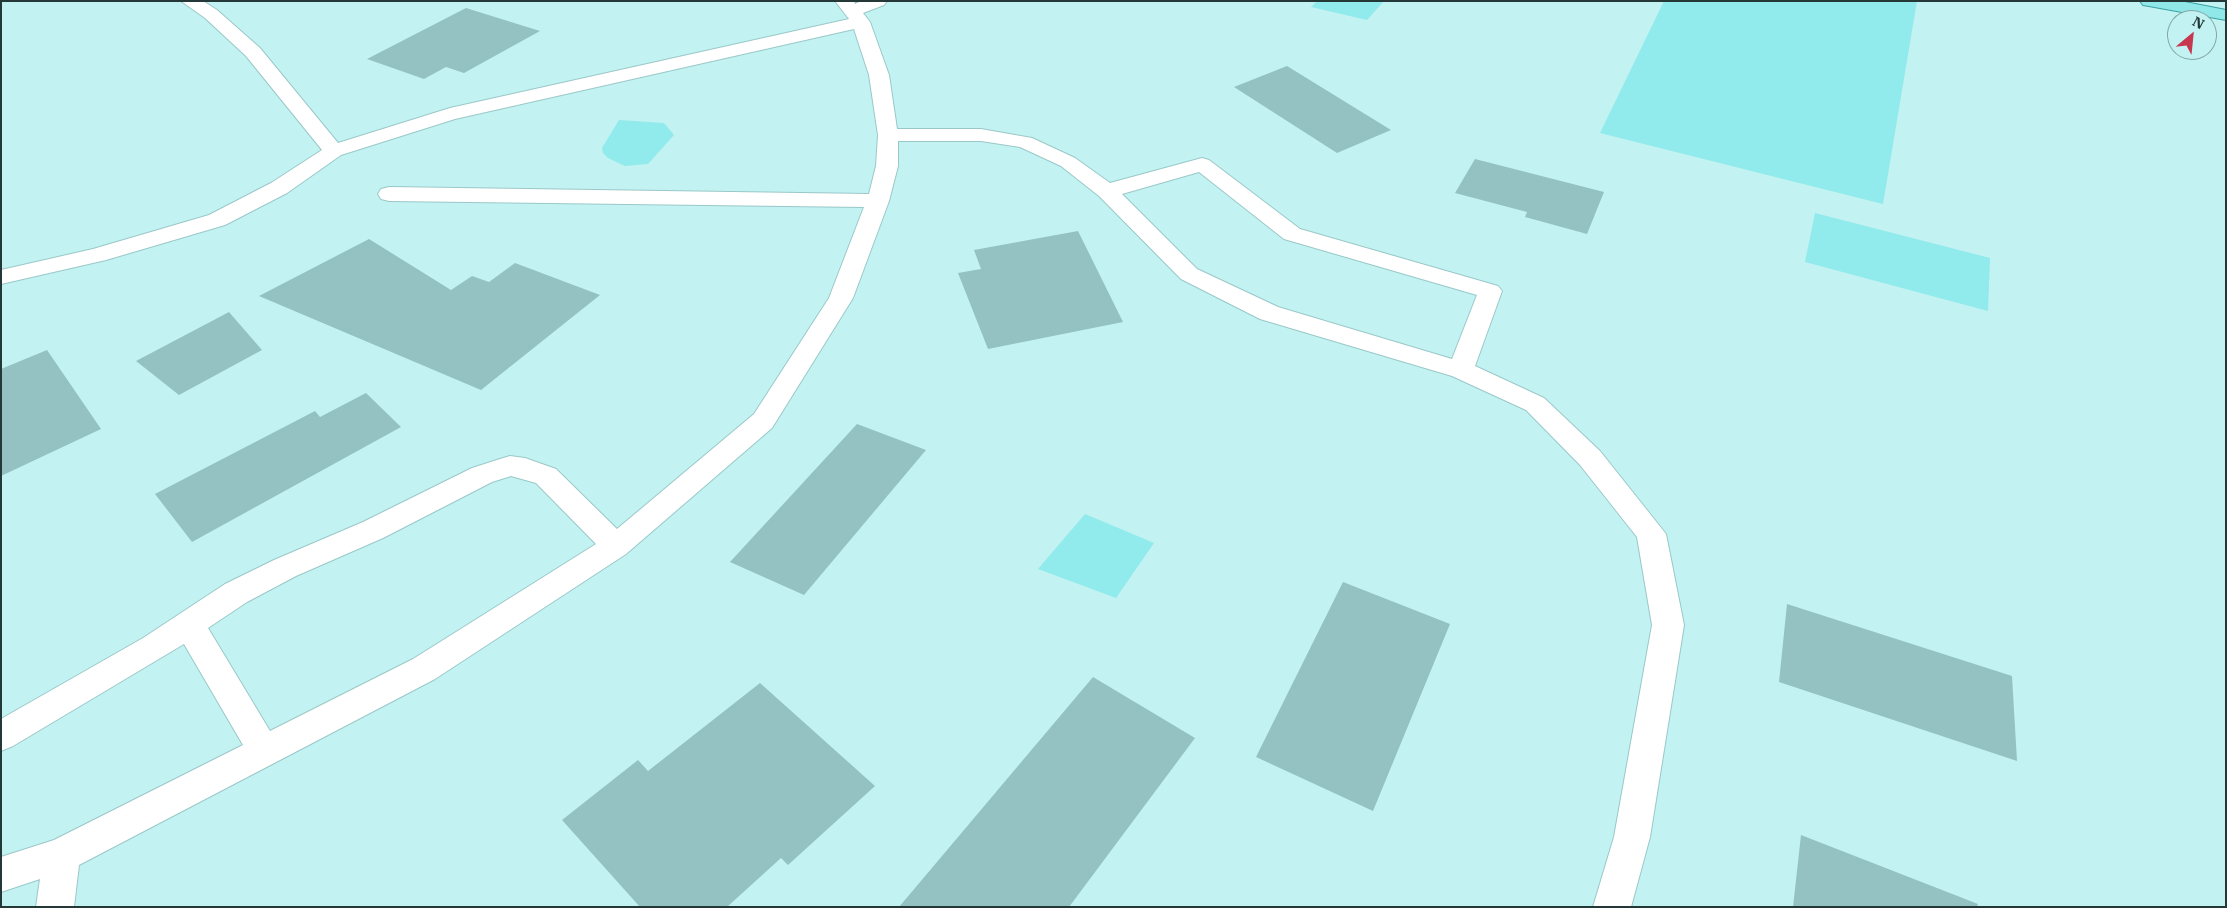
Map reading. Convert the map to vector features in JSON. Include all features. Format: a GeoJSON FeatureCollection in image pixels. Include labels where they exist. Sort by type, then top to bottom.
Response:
{"type":"FeatureCollection","features":[{"type":"Feature","properties":{"kind":"main road"},"geometry":{"type":"LineString","coordinates":[[2149,1],[2226,16]]}},
{"type":"Feature","properties":{"kind":"street"},"geometry":{"type":"LineString","coordinates":[[190,1],[212,14],[253,52],[334,151]]}},
{"type":"Feature","properties":{"kind":"street"},"geometry":{"type":"LineString","coordinates":[[1,277],[98,254],[217,220],[279,188],[334,151],[450,114],[859,9],[879,76],[888,135],[887,166],[878,202],[841,298],[763,421],[616,546],[424,669],[62,855],[1,875]]}},
{"type":"Feature","properties":{"kind":"street"},"geometry":{"type":"LineString","coordinates":[[888,135],[981,135],[1025,142],[1068,162],[1107,192],[1189,274],[1269,313],[1461,370],[1535,404],[1590,458],[1651,534],[1668,625],[1632,837],[1612,907]]}},
{"type":"Feature","properties":{"kind":"street"},"geometry":{"type":"LineString","coordinates":[[1107,192],[1202,164],[1292,234],[1490,291],[1461,370]]}},
{"type":"Feature","properties":{"kind":"street"},"geometry":{"type":"LineString","coordinates":[[389,194],[878,202]]}},
{"type":"Feature","properties":{"kind":"street"},"geometry":{"type":"LineString","coordinates":[[1,736],[154,647],[236,592],[285,568],[373,530],[482,475],[510,466],[525,468],[546,476],[616,546]]}},
{"type":"Feature","properties":{"kind":"street"},"geometry":{"type":"LineString","coordinates":[[189,624],[264,751]]}},
{"type":"Feature","properties":{"kind":"street"},"geometry":{"type":"LineString","coordinates":[[55,907],[62,855]]}},
{"type":"Feature","properties":{"kind":"shaded area"},"geometry":{"type":"Polygon","coordinates":[[[1317,1],[1384,1],[1367,20],[1311,7],[1317,1]]]}},
{"type":"Feature","properties":{"kind":"shaded area"},"geometry":{"type":"Polygon","coordinates":[[[1664,1],[1917,1],[1883,204],[1600,133],[1664,1]]]}},
{"type":"Feature","properties":{"kind":"shaded area"},"geometry":{"type":"Polygon","coordinates":[[[619,120],[664,123],[674,135],[648,164],[625,166],[608,158],[603,153],[602,148],[619,120]]]}},
{"type":"Feature","properties":{"kind":"shaded area"},"geometry":{"type":"Polygon","coordinates":[[[1815,213],[1990,258],[1988,311],[1805,262],[1815,213]]]}},
{"type":"Feature","properties":{"kind":"shaded area"},"geometry":{"type":"Polygon","coordinates":[[[1085,514],[1154,543],[1116,598],[1038,569],[1085,514]]]}},
{"type":"Feature","properties":{"kind":"building"},"geometry":{"type":"Polygon","coordinates":[[[466,8],[540,31],[464,73],[446,67],[424,79],[367,59],[466,8]]]}},
{"type":"Feature","properties":{"kind":"building"},"geometry":{"type":"Polygon","coordinates":[[[1287,66],[1391,130],[1337,153],[1234,87],[1287,66]]]}},
{"type":"Feature","properties":{"kind":"building"},"geometry":{"type":"Polygon","coordinates":[[[1475,159],[1604,192],[1587,234],[1525,217],[1527,212],[1455,193],[1475,159]]]}},
{"type":"Feature","properties":{"kind":"building"},"geometry":{"type":"Polygon","coordinates":[[[1078,231],[1123,322],[988,349],[958,273],[981,269],[974,250],[1078,231]]]}},
{"type":"Feature","properties":{"kind":"building"},"geometry":{"type":"Polygon","coordinates":[[[369,239],[451,290],[472,276],[489,282],[515,263],[600,295],[481,390],[259,296],[369,239]]]}},
{"type":"Feature","properties":{"kind":"building"},"geometry":{"type":"Polygon","coordinates":[[[229,312],[262,350],[179,395],[136,361],[229,312]]]}},
{"type":"Feature","properties":{"kind":"building"},"geometry":{"type":"Polygon","coordinates":[[[47,350],[101,429],[1,476],[1,369],[47,350]]]}},
{"type":"Feature","properties":{"kind":"building"},"geometry":{"type":"Polygon","coordinates":[[[366,393],[401,427],[192,542],[155,494],[315,411],[320,417],[366,393]]]}},
{"type":"Feature","properties":{"kind":"building"},"geometry":{"type":"Polygon","coordinates":[[[857,424],[926,450],[804,595],[730,562],[857,424]]]}},
{"type":"Feature","properties":{"kind":"building"},"geometry":{"type":"Polygon","coordinates":[[[1343,582],[1450,624],[1373,811],[1256,757],[1343,582]]]}},
{"type":"Feature","properties":{"kind":"building"},"geometry":{"type":"Polygon","coordinates":[[[1787,604],[2012,676],[2017,761],[1779,682],[1787,604]]]}},
{"type":"Feature","properties":{"kind":"building"},"geometry":{"type":"Polygon","coordinates":[[[1093,677],[1195,738],[1069,907],[899,907],[1093,677]]]}},
{"type":"Feature","properties":{"kind":"building"},"geometry":{"type":"Polygon","coordinates":[[[760,683],[875,786],[788,865],[781,858],[727,907],[640,907],[562,820],[638,760],[648,771],[760,683]]]}},
{"type":"Feature","properties":{"kind":"building"},"geometry":{"type":"Polygon","coordinates":[[[1801,835],[1978,904],[1977,907],[1793,907],[1801,835]]]}}]}
